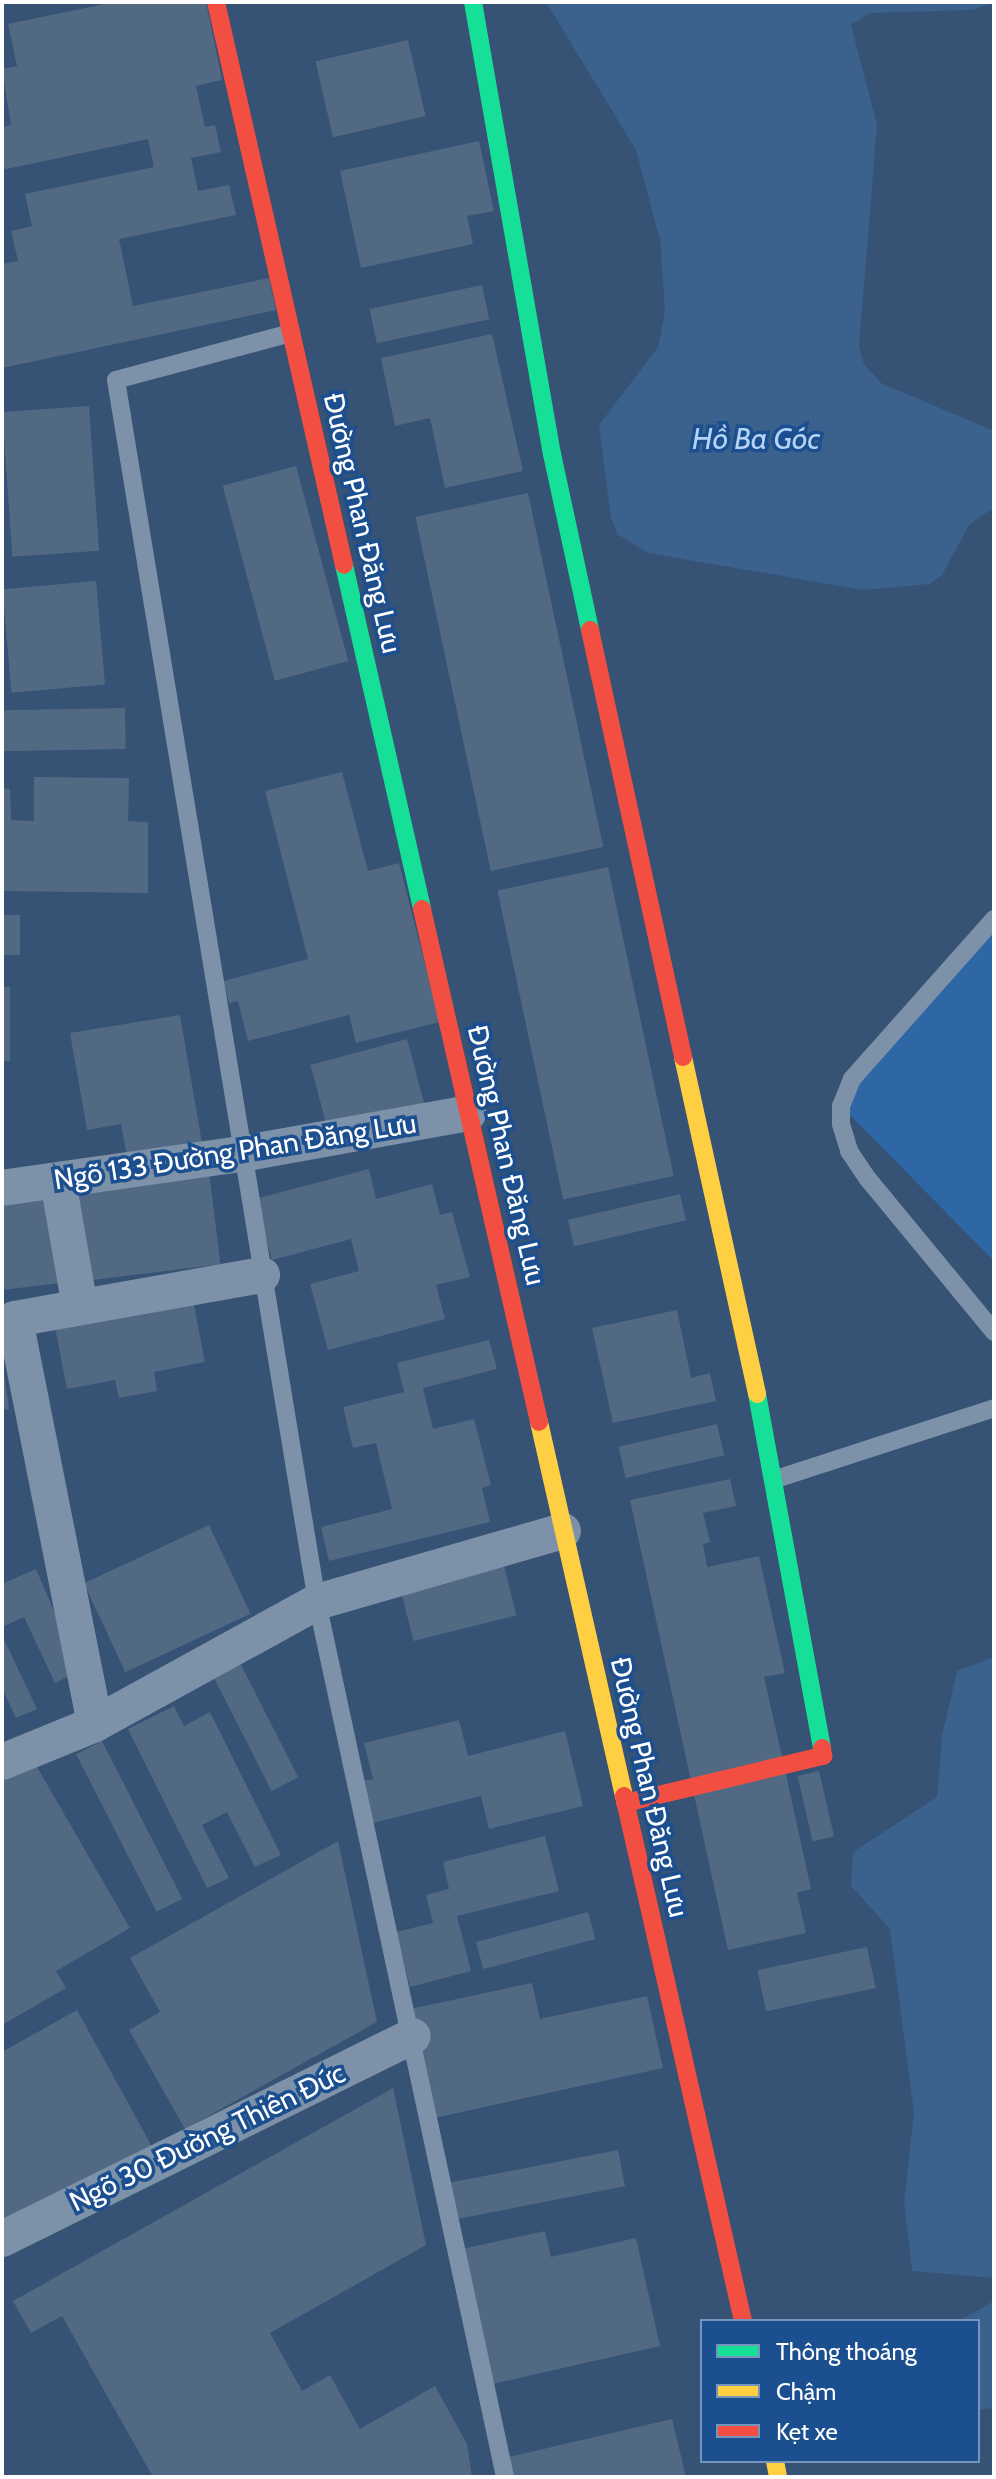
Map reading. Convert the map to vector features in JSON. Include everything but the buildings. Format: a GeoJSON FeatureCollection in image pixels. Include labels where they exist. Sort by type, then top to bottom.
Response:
{"type":"FeatureCollection","features":[{"type":"Feature","properties":{"kind":"main road","name":"Đường Phan Đăng Lưu"},"geometry":{"type":"LineString","coordinates":[[216,2],[743,2319]]}},
{"type":"Feature","properties":{"kind":"main road"},"geometry":{"type":"LineString","coordinates":[[473,2],[552,454],[775,1479],[823,1756],[625,1803]]}},
{"type":"Feature","properties":{"kind":"street","name":"Ngõ 133 Đường Phan Đăng Lưu"},"geometry":{"type":"LineString","coordinates":[[2,1188],[241,1154],[468,1113]]}},
{"type":"Feature","properties":{"kind":"street"},"geometry":{"type":"LineString","coordinates":[[58,1181],[80,1307]]}},
{"type":"Feature","properties":{"kind":"street"},"geometry":{"type":"LineString","coordinates":[[95,1724],[15,1319],[262,1275]]}},
{"type":"Feature","properties":{"kind":"street"},"geometry":{"type":"LineString","coordinates":[[2,1762],[95,1724],[317,1602],[563,1531]]}},
{"type":"Feature","properties":{"kind":"street","name":"Ngõ 30 Đường Thiên Đức"},"geometry":{"type":"LineString","coordinates":[[2,2239],[412,2036]]}},
{"type":"Feature","properties":{"kind":"lane"},"geometry":{"type":"LineString","coordinates":[[291,333],[116,380],[317,1602],[505,2477]]}},
{"type":"Feature","properties":{"kind":"lane"},"geometry":{"type":"LineString","coordinates":[[994,919],[852,1079],[841,1106],[841,1124],[849,1151],[868,1179],[994,1332]]}},
{"type":"Feature","properties":{"kind":"lane"},"geometry":{"type":"LineString","coordinates":[[775,1479],[994,1408]]}},
{"type":"Feature","properties":{"kind":"shaded area"},"geometry":{"type":"Polygon","coordinates":[[[994,918],[994,1261],[841,1106],[994,918]]]}},
{"type":"Feature","properties":{"kind":"water","name":"Hồ Ba Góc"},"geometry":{"type":"Polygon","coordinates":[[[546,2],[994,2],[973,10],[870,13],[851,25],[877,125],[859,347],[864,364],[881,383],[994,431],[994,507],[969,525],[942,575],[930,584],[863,590],[648,553],[617,534],[611,518],[599,425],[658,347],[665,311],[660,240],[636,150],[546,2]]]}},
{"type":"Feature","properties":{"kind":"water"},"geometry":{"type":"Polygon","coordinates":[[[994,1657],[994,2278],[912,2271],[904,2202],[914,2113],[890,1929],[851,1886],[853,1852],[937,1797],[942,1736],[957,1671],[994,1657]]]}},
{"type":"Feature","properties":{"kind":"water"},"geometry":{"type":"Polygon","coordinates":[[[994,2301],[994,2415],[991,2408],[980,2410],[980,2319],[962,2319],[994,2301]]]}},
{"type":"Feature","properties":{"kind":"traffic: fast"},"geometry":{"type":"LineString","coordinates":[[473,2],[552,454],[590,630]]}},
{"type":"Feature","properties":{"kind":"traffic: fast"},"geometry":{"type":"LineString","coordinates":[[344,565],[422,909]]}},
{"type":"Feature","properties":{"kind":"traffic: fast"},"geometry":{"type":"LineString","coordinates":[[757,1394],[822,1748]]}},
{"type":"Feature","properties":{"kind":"traffic: slow"},"geometry":{"type":"LineString","coordinates":[[683,1057],[757,1394]]}},
{"type":"Feature","properties":{"kind":"traffic: slow"},"geometry":{"type":"LineString","coordinates":[[539,1422],[624,1796]]}},
{"type":"Feature","properties":{"kind":"traffic: slow"},"geometry":{"type":"LineString","coordinates":[[775,2463],[778,2477]]}},
{"type":"Feature","properties":{"kind":"traffic: jam"},"geometry":{"type":"LineString","coordinates":[[216,2],[344,565]]}},
{"type":"Feature","properties":{"kind":"traffic: jam"},"geometry":{"type":"LineString","coordinates":[[590,630],[683,1057]]}},
{"type":"Feature","properties":{"kind":"traffic: jam"},"geometry":{"type":"LineString","coordinates":[[422,909],[539,1422]]}},
{"type":"Feature","properties":{"kind":"traffic: jam"},"geometry":{"type":"LineString","coordinates":[[625,1803],[823,1756],[822,1748]]}},
{"type":"Feature","properties":{"kind":"traffic: jam"},"geometry":{"type":"LineString","coordinates":[[624,1796],[743,2319]]}}]}
